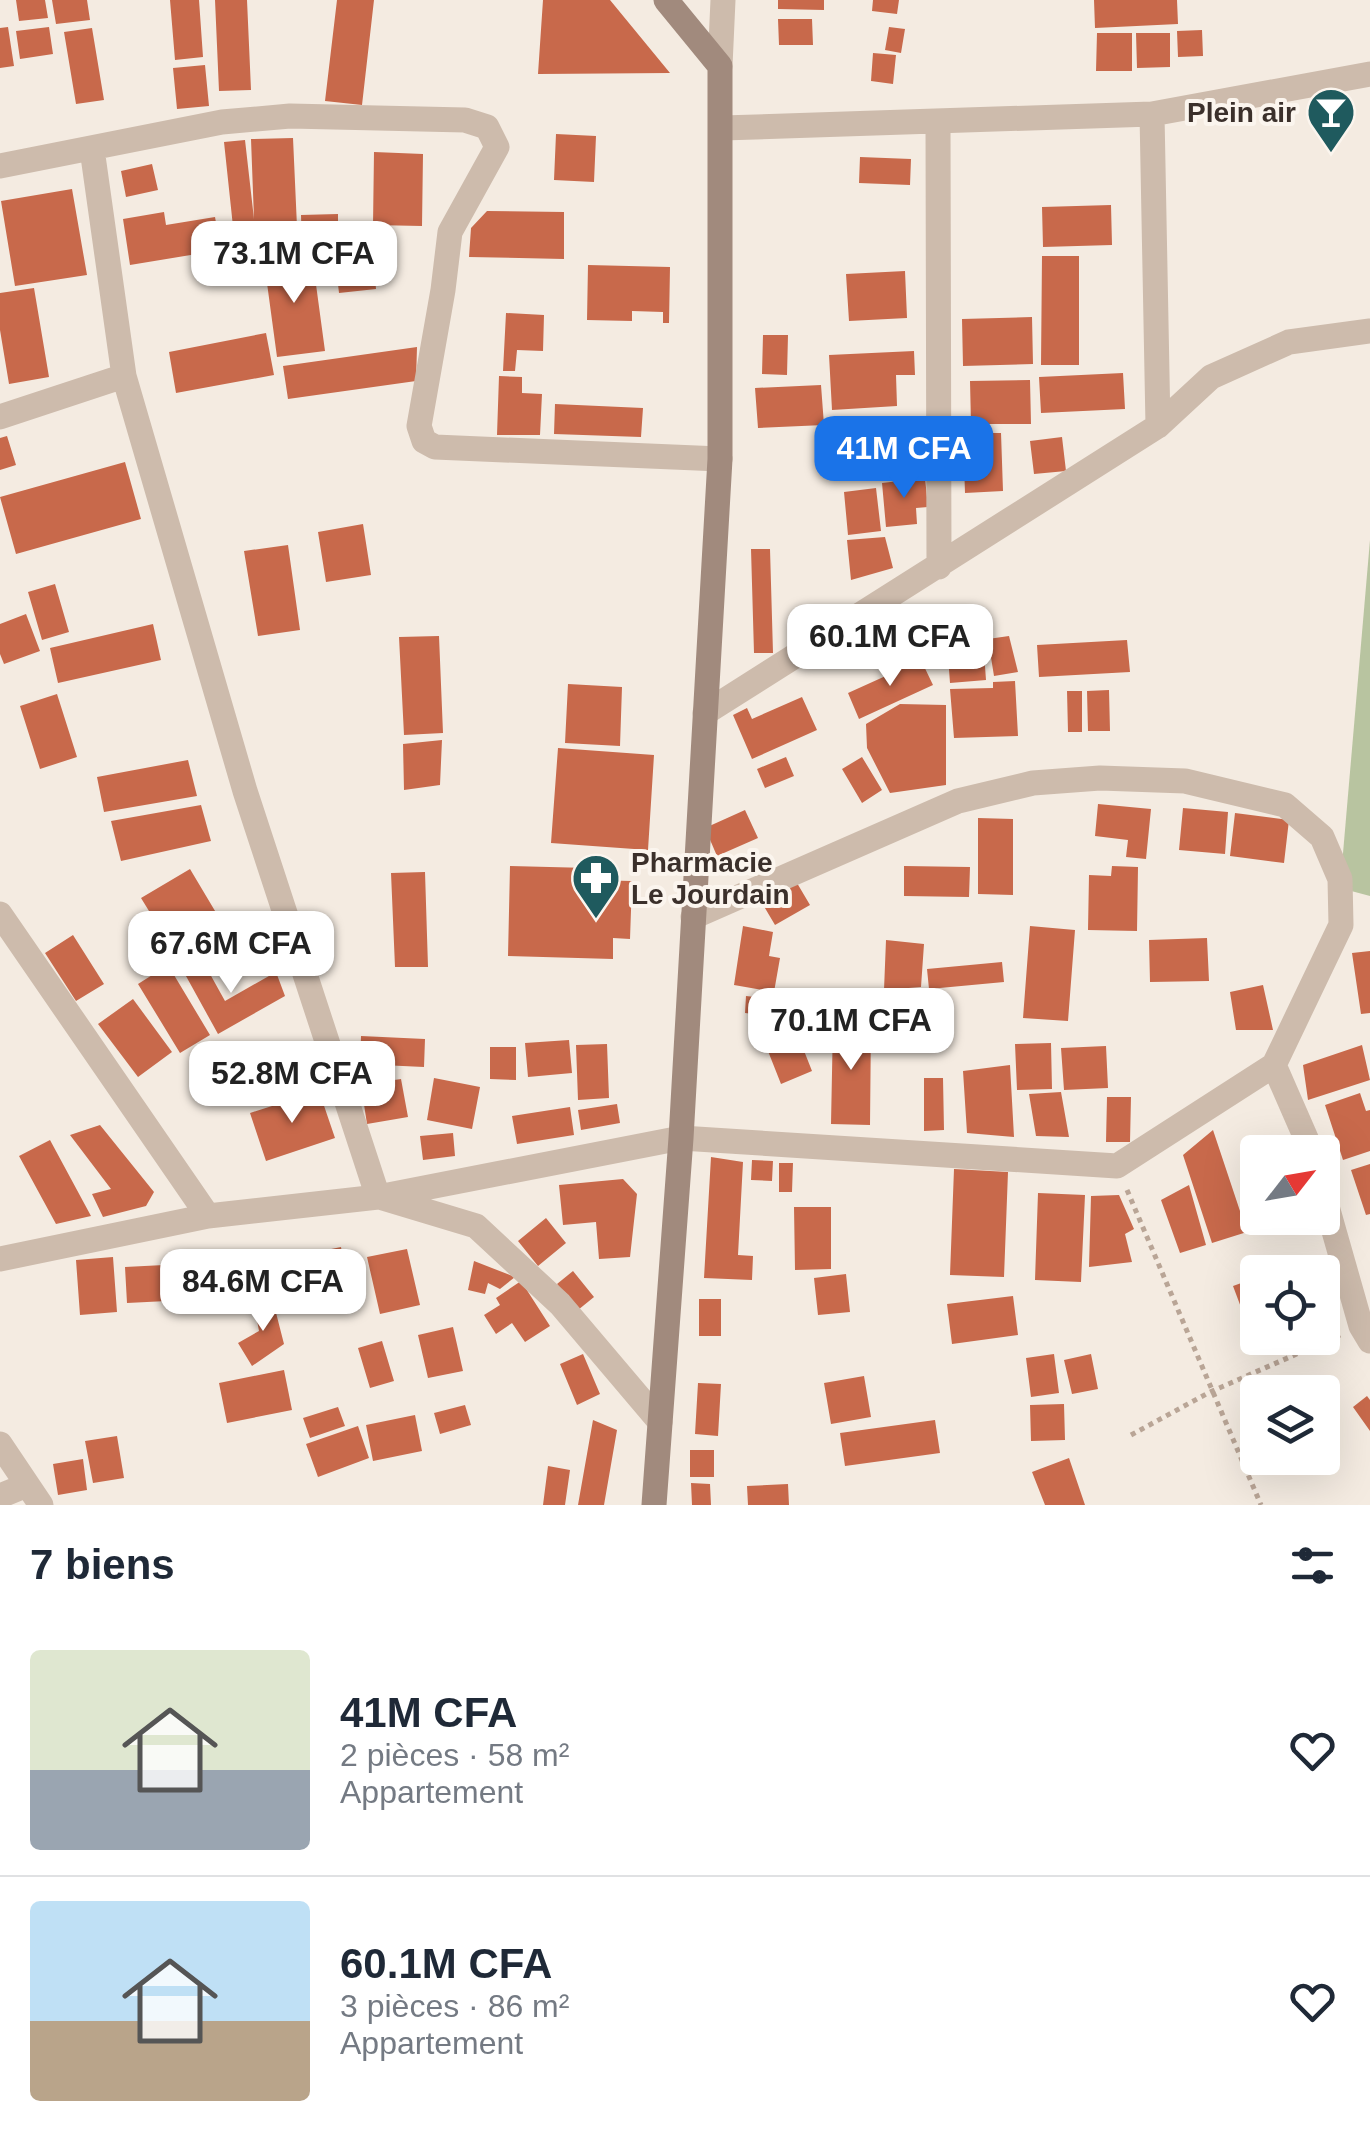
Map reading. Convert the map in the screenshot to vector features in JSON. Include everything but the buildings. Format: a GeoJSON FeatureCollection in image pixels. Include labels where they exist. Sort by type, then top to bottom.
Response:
{"type":"FeatureCollection","features":[{"type":"Feature","properties":{"kind":"main road"},"geometry":{"type":"LineString","coordinates":[[654,1505],[681,1138],[720,459],[720,66],[666,0]]}},
{"type":"Feature","properties":{"kind":"street"},"geometry":{"type":"LineString","coordinates":[[720,66],[723,0]]}},
{"type":"Feature","properties":{"kind":"street"},"geometry":{"type":"LineString","coordinates":[[722,128],[1152,114],[1370,74]]}},
{"type":"Feature","properties":{"kind":"street"},"geometry":{"type":"LineString","coordinates":[[1152,114],[1158,426]]}},
{"type":"Feature","properties":{"kind":"street"},"geometry":{"type":"LineString","coordinates":[[0,166],[222,122],[290,116],[465,120],[487,127],[497,146],[450,232],[418,426],[424,441],[434,447],[720,459]]}},
{"type":"Feature","properties":{"kind":"street"},"geometry":{"type":"LineString","coordinates":[[938,120],[940,566]]}},
{"type":"Feature","properties":{"kind":"street"},"geometry":{"type":"LineString","coordinates":[[92,149],[124,376],[245,791],[378,1197]]}},
{"type":"Feature","properties":{"kind":"street"},"geometry":{"type":"LineString","coordinates":[[704,713],[1158,426],[1210,377],[1288,342],[1370,330]]}},
{"type":"Feature","properties":{"kind":"street"},"geometry":{"type":"LineString","coordinates":[[0,417],[124,376]]}},
{"type":"Feature","properties":{"kind":"street"},"geometry":{"type":"LineString","coordinates":[[0,1259],[208,1216],[378,1197],[681,1138],[1117,1166],[1274,1064],[1341,925],[1340,879],[1322,837],[1285,805],[1185,781],[1100,778],[1033,783],[958,801],[692,916]]}},
{"type":"Feature","properties":{"kind":"street"},"geometry":{"type":"LineString","coordinates":[[0,914],[208,1216]]}},
{"type":"Feature","properties":{"kind":"street"},"geometry":{"type":"LineString","coordinates":[[1274,1064],[1305,1135]]}},
{"type":"Feature","properties":{"kind":"street"},"geometry":{"type":"LineString","coordinates":[[378,1197],[476,1226],[560,1304],[660,1422]]}},
{"type":"Feature","properties":{"kind":"street"},"geometry":{"type":"LineString","coordinates":[[1336,1235],[1365,1334]]}},
{"type":"Feature","properties":{"kind":"street"},"geometry":{"type":"LineString","coordinates":[[0,1444],[34,1495]]}},
{"type":"Feature","properties":{"kind":"street"},"geometry":{"type":"LineString","coordinates":[[0,1496],[34,1495]]}},
{"type":"Feature","properties":{"kind":"path"},"geometry":{"type":"LineString","coordinates":[[1117,1166],[1261,1505]]}},
{"type":"Feature","properties":{"kind":"path"},"geometry":{"type":"LineString","coordinates":[[1132,1435],[1210,1392],[1365,1334]]}},
{"type":"Feature","properties":{"kind":"green space"},"geometry":{"type":"Polygon","coordinates":[[[1370,540],[1370,896],[1340,888],[1370,540]]]}},
{"type":"Feature","properties":{"kind":"place","name":"Plein air"},"geometry":{"type":"Point","coordinates":[1331,154]}},
{"type":"Feature","properties":{"kind":"place","name":"Pharmacie Le Jourdain"},"geometry":{"type":"Point","coordinates":[596,920]}}]}
